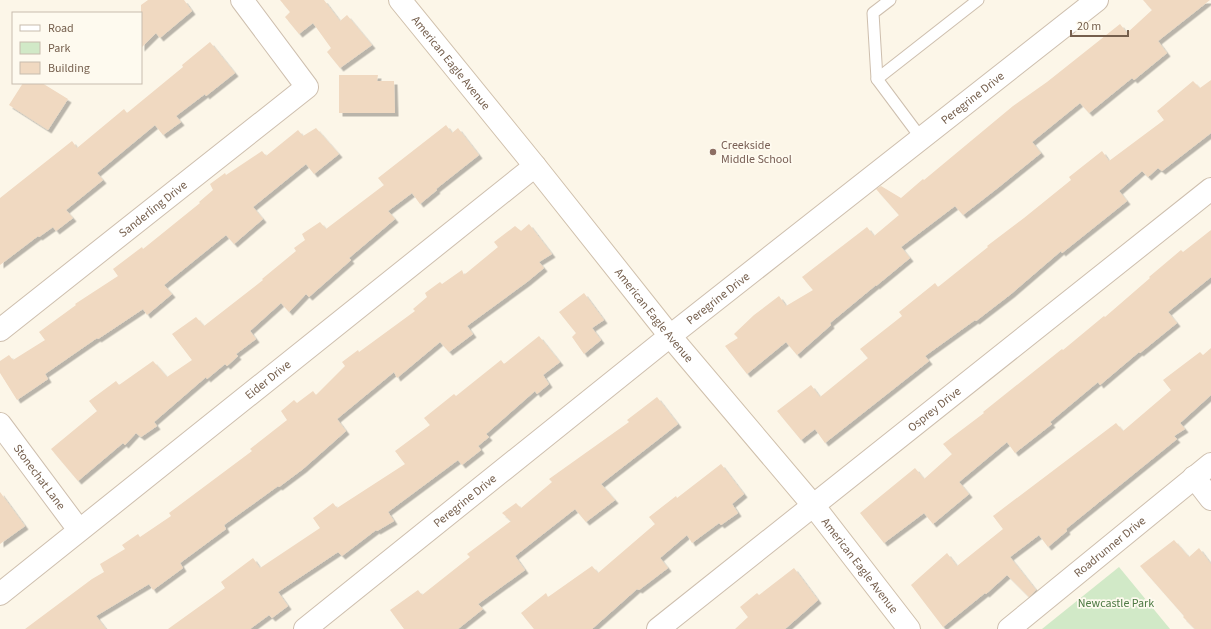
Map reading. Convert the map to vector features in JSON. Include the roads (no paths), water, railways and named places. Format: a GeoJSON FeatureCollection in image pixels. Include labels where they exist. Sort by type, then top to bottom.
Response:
{"type":"FeatureCollection","features":[{"type":"Feature","properties":{"kind":"street","name":"Sanderling Drive"},"geometry":{"type":"LineString","coordinates":[[0,330],[307,87],[242,0]]}},
{"type":"Feature","properties":{"kind":"street","name":"American Eagle Avenue"},"geometry":{"type":"LineString","coordinates":[[400,0],[535,166],[670,336],[813,505],[909,629]]}},
{"type":"Feature","properties":{"kind":"street","name":"Peregrine Drive"},"geometry":{"type":"LineString","coordinates":[[305,629],[670,336],[1096,0]]}},
{"type":"Feature","properties":{"kind":"street","name":"Eider Drive"},"geometry":{"type":"LineString","coordinates":[[0,594],[535,166]]}},
{"type":"Feature","properties":{"kind":"street","name":"Osprey Drive"},"geometry":{"type":"LineString","coordinates":[[658,629],[1211,189]]}},
{"type":"Feature","properties":{"kind":"street","name":"Stonechat Lane"},"geometry":{"type":"LineString","coordinates":[[0,424],[79,530]]}},
{"type":"Feature","properties":{"kind":"street","name":"Roadrunner Drive"},"geometry":{"type":"LineString","coordinates":[[1009,629],[1211,464]]}},
{"type":"Feature","properties":{"kind":"street"},"geometry":{"type":"LineString","coordinates":[[1194,478],[1211,499]]}},
{"type":"Feature","properties":{"kind":"lane"},"geometry":{"type":"LineString","coordinates":[[890,0],[873,13],[877,79],[922,138]]}},
{"type":"Feature","properties":{"kind":"lane"},"geometry":{"type":"LineString","coordinates":[[877,79],[978,0]]}},
{"type":"Feature","properties":{"kind":"place","name":"Creekside Middle School"},"geometry":{"type":"Point","coordinates":[713,152]}},
{"type":"Feature","properties":{"kind":"park label","name":"Newcastle Park"},"geometry":{"type":"Point","coordinates":[1116,603]}}]}
